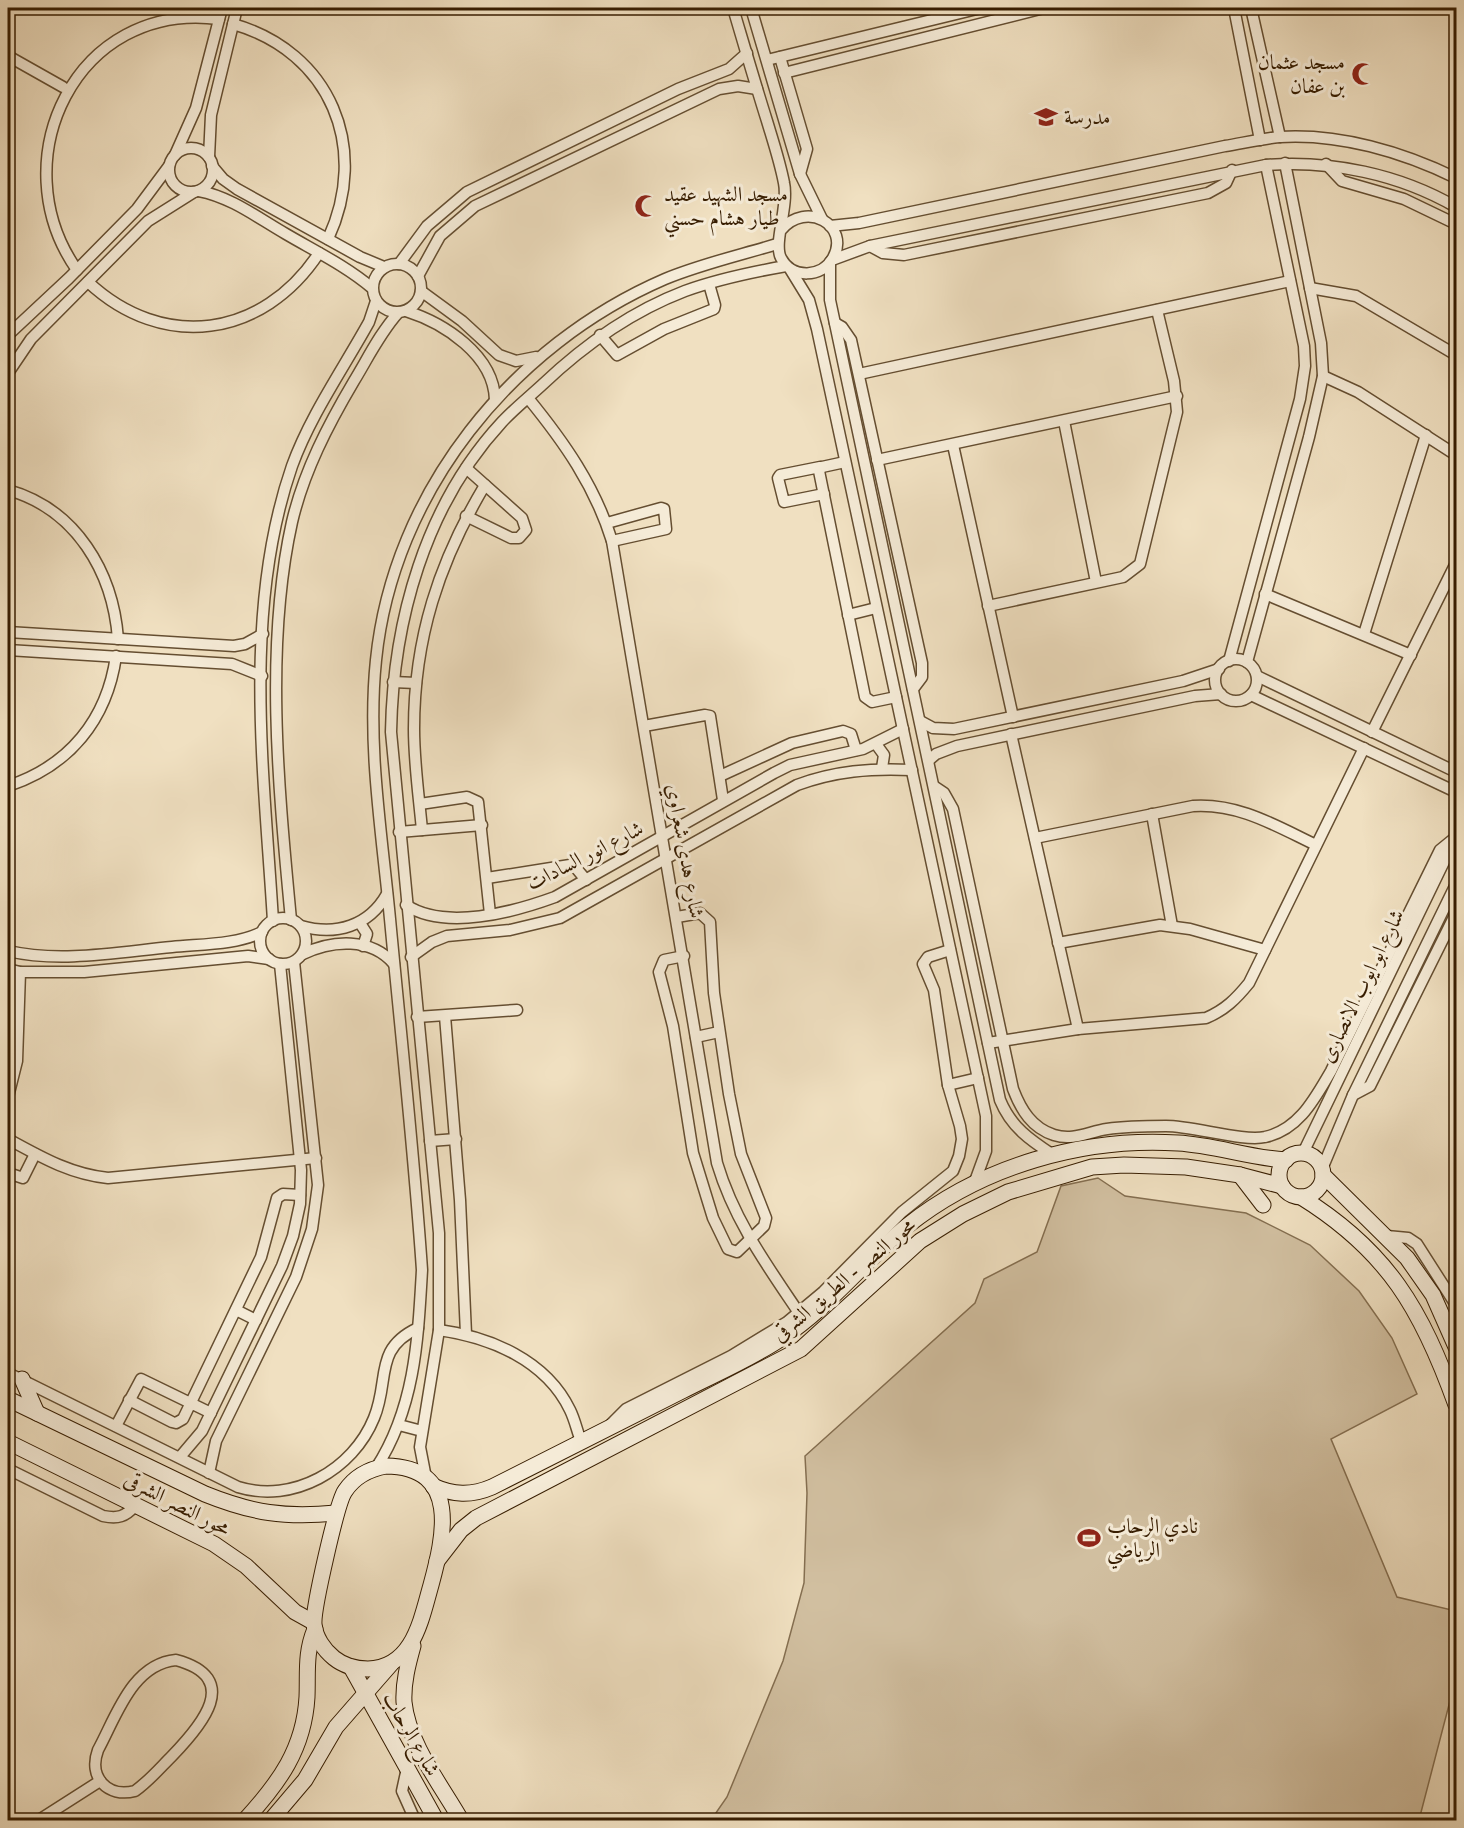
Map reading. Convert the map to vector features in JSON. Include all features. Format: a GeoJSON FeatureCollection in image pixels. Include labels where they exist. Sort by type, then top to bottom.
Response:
{"type":"FeatureCollection","features":[{"type":"Feature","properties":{"kind":"street"},"geometry":{"type":"LineString","coordinates":[[8,373],[31,339],[148,221],[209,183],[211,115],[237,8]]}},
{"type":"Feature","properties":{"kind":"street"},"geometry":{"type":"LineString","coordinates":[[733,8],[784,183],[786,201],[777,244],[778,252],[804,289],[812,312],[984,1105],[988,1134],[986,1151],[974,1184]]}},
{"type":"Feature","properties":{"kind":"street"},"geometry":{"type":"LineString","coordinates":[[767,60],[981,8]]}},
{"type":"Feature","properties":{"kind":"street"},"geometry":{"type":"LineString","coordinates":[[784,73],[1044,8]]}},
{"type":"Feature","properties":{"kind":"street"},"geometry":{"type":"LineString","coordinates":[[1234,8],[1260,140]]}},
{"type":"Feature","properties":{"kind":"street"},"geometry":{"type":"LineString","coordinates":[[1251,8],[1280,137]]}},
{"type":"Feature","properties":{"kind":"street"},"geometry":{"type":"LineString","coordinates":[[756,10],[767,60],[800,174],[836,238],[831,261],[830,300],[1000,1100],[1006,1114],[1018,1130],[1053,1155]]}},
{"type":"Feature","properties":{"kind":"street"},"geometry":{"type":"LineString","coordinates":[[8,335],[77,270],[137,209],[169,166],[196,108],[221,13],[177,16],[132,28],[98,48],[77,67],[63,87],[51,109],[42,139],[40,185],[52,231],[77,270]]}},
{"type":"Feature","properties":{"kind":"street"},"geometry":{"type":"LineString","coordinates":[[233,24],[257,32],[287,49],[312,73],[331,102],[342,135],[345,174],[339,210],[328,239]]}},
{"type":"Feature","properties":{"kind":"street"},"geometry":{"type":"LineString","coordinates":[[399,264],[432,221],[467,192],[678,89],[729,69],[747,53]]}},
{"type":"Feature","properties":{"kind":"street"},"geometry":{"type":"LineString","coordinates":[[8,56],[63,87]]}},
{"type":"Feature","properties":{"kind":"street"},"geometry":{"type":"LineString","coordinates":[[780,57],[807,149],[800,174]]}},
{"type":"Feature","properties":{"kind":"street"},"geometry":{"type":"LineString","coordinates":[[418,276],[440,236],[475,206],[719,89],[738,86],[757,89]]}},
{"type":"Feature","properties":{"kind":"street"},"geometry":{"type":"LineString","coordinates":[[781,230],[795,218],[804,215],[826,223],[873,220],[1280,137],[1311,138],[1379,149],[1418,160],[1456,178]]}},
{"type":"Feature","properties":{"kind":"street"},"geometry":{"type":"LineString","coordinates":[[175,155],[184,149],[195,148],[211,161],[230,184],[328,239],[384,267]]}},
{"type":"Feature","properties":{"kind":"street"},"geometry":{"type":"LineString","coordinates":[[1246,662],[1310,437],[1323,376],[1321,343],[1285,163]]}},
{"type":"Feature","properties":{"kind":"street"},"geometry":{"type":"LineString","coordinates":[[429,1482],[421,1457],[422,1431],[439,1330],[439,1233],[392,757],[393,682],[401,628],[413,582],[430,536],[466,468],[502,422],[567,361],[600,335],[663,301],[709,284],[788,267],[808,274],[818,272],[831,261],[870,246],[1232,170],[1285,163],[1326,164],[1407,183],[1456,207]]}},
{"type":"Feature","properties":{"kind":"street"},"geometry":{"type":"LineString","coordinates":[[1326,164],[1342,181],[1404,199],[1456,224]]}},
{"type":"Feature","properties":{"kind":"street"},"geometry":{"type":"LineString","coordinates":[[920,721],[933,728],[954,729],[1193,679],[1219,669],[1229,661],[1304,383],[1304,346],[1266,165]]}},
{"type":"Feature","properties":{"kind":"street"},"geometry":{"type":"LineString","coordinates":[[169,166],[169,173],[175,185],[223,198],[352,272],[372,288]]}},
{"type":"Feature","properties":{"kind":"street"},"geometry":{"type":"LineString","coordinates":[[870,246],[883,253],[904,255],[1208,193],[1226,183],[1232,170]]}},
{"type":"Feature","properties":{"kind":"street"},"geometry":{"type":"LineString","coordinates":[[245,1821],[282,1776],[299,1743],[305,1713],[306,1659],[336,1513],[343,1493],[349,1485],[357,1477],[376,1468],[399,1425],[410,1389],[418,1328],[422,1270],[419,1222],[374,760],[376,662],[384,611],[399,560],[432,486],[458,446],[495,400],[542,354],[613,305],[667,278],[777,244]]}},
{"type":"Feature","properties":{"kind":"street"},"geometry":{"type":"LineString","coordinates":[[88,282],[102,295],[136,315],[173,326],[212,326],[247,317],[278,300],[294,286],[319,253]]}},
{"type":"Feature","properties":{"kind":"street"},"geometry":{"type":"LineString","coordinates":[[291,920],[282,826],[278,725],[284,568],[293,520],[324,435],[384,330],[402,312],[418,301],[421,291],[418,276],[410,267],[399,264],[384,267],[375,276],[372,288],[376,301],[385,310],[402,312],[442,327],[472,352],[490,376],[495,400]]}},
{"type":"Feature","properties":{"kind":"street"},"geometry":{"type":"LineString","coordinates":[[859,374],[1290,282]]}},
{"type":"Feature","properties":{"kind":"street"},"geometry":{"type":"LineString","coordinates":[[600,335],[617,355],[664,329],[714,309],[709,284]]}},
{"type":"Feature","properties":{"kind":"street"},"geometry":{"type":"LineString","coordinates":[[1310,288],[1341,291],[1370,302],[1456,355]]}},
{"type":"Feature","properties":{"kind":"street"},"geometry":{"type":"LineString","coordinates":[[421,291],[462,321],[499,355],[523,361],[542,354]]}},
{"type":"Feature","properties":{"kind":"street"},"geometry":{"type":"LineString","coordinates":[[273,921],[263,746],[262,676],[268,561],[277,515],[293,464],[369,322],[376,301]]}},
{"type":"Feature","properties":{"kind":"street"},"geometry":{"type":"LineString","coordinates":[[988,606],[1130,574],[1143,558],[1176,428],[1177,396],[1157,310]]}},
{"type":"Feature","properties":{"kind":"street"},"geometry":{"type":"LineString","coordinates":[[835,323],[842,327],[851,340],[878,460],[921,663],[922,677],[913,689]]}},
{"type":"Feature","properties":{"kind":"street"},"geometry":{"type":"LineString","coordinates":[[8,358],[8,373]]}},
{"type":"Feature","properties":{"kind":"street"},"geometry":{"type":"LineString","coordinates":[[1323,376],[1358,392],[1456,455]]}},
{"type":"Feature","properties":{"kind":"street"},"geometry":{"type":"LineString","coordinates":[[878,460],[1177,396]]}},
{"type":"Feature","properties":{"kind":"street","name":"شارع هدى شعراوي"},"geometry":{"type":"LineString","coordinates":[[528,398],[561,439],[580,468],[606,523],[612,542],[684,956],[717,1163],[725,1190],[750,1241],[799,1313]]}},
{"type":"Feature","properties":{"kind":"street"},"geometry":{"type":"LineString","coordinates":[[1064,421],[1096,582]]}},
{"type":"Feature","properties":{"kind":"street"},"geometry":{"type":"LineString","coordinates":[[1364,634],[1426,435]]}},
{"type":"Feature","properties":{"kind":"street"},"geometry":{"type":"LineString","coordinates":[[952,445],[1013,717]]}},
{"type":"Feature","properties":{"kind":"street"},"geometry":{"type":"LineString","coordinates":[[824,494],[784,502],[778,478],[845,462]]}},
{"type":"Feature","properties":{"kind":"street"},"geometry":{"type":"LineString","coordinates":[[820,467],[865,697],[872,702],[896,697]]}},
{"type":"Feature","properties":{"kind":"street"},"geometry":{"type":"LineString","coordinates":[[466,468],[525,520],[524,534],[519,538],[512,538],[466,516]]}},
{"type":"Feature","properties":{"kind":"street"},"geometry":{"type":"LineString","coordinates":[[422,830],[414,732],[416,683],[424,629],[434,590],[445,561],[466,516],[485,485]]}},
{"type":"Feature","properties":{"kind":"street"},"geometry":{"type":"LineString","coordinates":[[8,490],[33,500],[54,513],[75,531],[92,553],[112,595],[118,639]]}},
{"type":"Feature","properties":{"kind":"street"},"geometry":{"type":"LineString","coordinates":[[606,523],[664,509],[666,529],[612,542]]}},
{"type":"Feature","properties":{"kind":"street"},"geometry":{"type":"LineString","coordinates":[[1372,732],[1456,562]]}},
{"type":"Feature","properties":{"kind":"street"},"geometry":{"type":"LineString","coordinates":[[1265,594],[1411,655]]}},
{"type":"Feature","properties":{"kind":"street"},"geometry":{"type":"LineString","coordinates":[[848,615],[876,608]]}},
{"type":"Feature","properties":{"kind":"street"},"geometry":{"type":"LineString","coordinates":[[8,632],[234,646],[244,644],[263,634]]}},
{"type":"Feature","properties":{"kind":"street"},"geometry":{"type":"LineString","coordinates":[[8,650],[232,664],[262,676]]}},
{"type":"Feature","properties":{"kind":"street"},"geometry":{"type":"LineString","coordinates":[[8,786],[50,767],[81,740],[100,711],[108,693],[116,656]]}},
{"type":"Feature","properties":{"kind":"street"},"geometry":{"type":"LineString","coordinates":[[1229,661],[1246,662],[1257,676],[1456,772]]}},
{"type":"Feature","properties":{"kind":"street"},"geometry":{"type":"LineString","coordinates":[[1219,669],[1216,682],[1221,694],[1227,699],[1240,701],[1251,695],[1257,683],[1257,676]]}},
{"type":"Feature","properties":{"kind":"street"},"geometry":{"type":"LineString","coordinates":[[393,682],[416,683]]}},
{"type":"Feature","properties":{"kind":"street"},"geometry":{"type":"LineString","coordinates":[[929,760],[945,749],[1011,734],[1195,696],[1221,694]]}},
{"type":"Feature","properties":{"kind":"street"},"geometry":{"type":"LineString","coordinates":[[1251,695],[1456,792]]}},
{"type":"Feature","properties":{"kind":"street"},"geometry":{"type":"LineString","coordinates":[[644,726],[708,715],[711,719],[723,800]]}},
{"type":"Feature","properties":{"kind":"street","name":"شارع انور السادات"},"geometry":{"type":"LineString","coordinates":[[406,905],[435,917],[490,914],[531,906],[555,897],[663,838],[723,800],[790,765],[876,744],[903,729]]}},
{"type":"Feature","properties":{"kind":"street"},"geometry":{"type":"LineString","coordinates":[[720,776],[767,753],[843,731],[851,734],[856,750]]}},
{"type":"Feature","properties":{"kind":"street"},"geometry":{"type":"LineString","coordinates":[[1011,734],[1078,1029]]}},
{"type":"Feature","properties":{"kind":"street"},"geometry":{"type":"LineString","coordinates":[[876,744],[884,755],[882,768]]}},
{"type":"Feature","properties":{"kind":"street"},"geometry":{"type":"LineString","coordinates":[[988,1043],[1078,1029],[1206,1018],[1220,1012],[1236,999],[1249,983],[1364,748]]}},
{"type":"Feature","properties":{"kind":"street"},"geometry":{"type":"LineString","coordinates":[[374,760],[392,757]]}},
{"type":"Feature","properties":{"kind":"street","name":"شارع انور السادات"},"geometry":{"type":"LineString","coordinates":[[411,957],[432,942],[447,936],[538,925],[570,912],[796,785],[841,772],[882,768],[912,770]]}},
{"type":"Feature","properties":{"kind":"street"},"geometry":{"type":"LineString","coordinates":[[935,787],[944,793],[953,809],[1013,1089],[1024,1112],[1041,1129],[1062,1137],[1074,1137],[1104,1129],[1169,1125],[1202,1128],[1249,1137],[1265,1137],[1289,1126],[1298,1119],[1312,1105],[1335,1074]]}},
{"type":"Feature","properties":{"kind":"street"},"geometry":{"type":"LineString","coordinates":[[420,804],[473,798],[480,805],[490,914]]}},
{"type":"Feature","properties":{"kind":"street"},"geometry":{"type":"LineString","coordinates":[[1035,838],[1193,806],[1226,806],[1242,810],[1316,845]]}},
{"type":"Feature","properties":{"kind":"street"},"geometry":{"type":"LineString","coordinates":[[1152,814],[1172,926]]}},
{"type":"Feature","properties":{"kind":"street"},"geometry":{"type":"LineString","coordinates":[[399,832],[482,825]]}},
{"type":"Feature","properties":{"kind":"street","name":"شارع ابو ايوب الانصارى"},"geometry":{"type":"LineString","coordinates":[[1303,1153],[1335,1074],[1456,837]]}},
{"type":"Feature","properties":{"kind":"street"},"geometry":{"type":"LineString","coordinates":[[487,878],[570,865],[576,868],[586,880]]}},
{"type":"Feature","properties":{"kind":"street","name":"شارع ابو ايوب الانصارى"},"geometry":{"type":"LineString","coordinates":[[1323,1172],[1353,1095],[1456,884]]}},
{"type":"Feature","properties":{"kind":"street"},"geometry":{"type":"LineString","coordinates":[[8,951],[76,956],[212,943],[244,939],[262,932],[273,921],[291,920],[301,926],[327,930],[348,928],[372,915],[387,893]]}},
{"type":"Feature","properties":{"kind":"street"},"geometry":{"type":"LineString","coordinates":[[531,906],[538,925]]}},
{"type":"Feature","properties":{"kind":"street"},"geometry":{"type":"LineString","coordinates":[[1353,1095],[1371,1086],[1456,913]]}},
{"type":"Feature","properties":{"kind":"street"},"geometry":{"type":"LineString","coordinates":[[677,916],[700,914],[710,922],[714,993],[719,1032],[741,1154],[766,1214],[764,1226],[734,1253],[728,1249],[720,1233],[698,1173],[673,1026],[659,972],[664,960],[684,956]]}},
{"type":"Feature","properties":{"kind":"street"},"geometry":{"type":"LineString","coordinates":[[360,923],[367,934],[363,946]]}},
{"type":"Feature","properties":{"kind":"street"},"geometry":{"type":"LineString","coordinates":[[301,926],[306,937],[303,954]]}},
{"type":"Feature","properties":{"kind":"street"},"geometry":{"type":"LineString","coordinates":[[1058,943],[1147,927],[1172,926],[1265,950]]}},
{"type":"Feature","properties":{"kind":"street"},"geometry":{"type":"LineString","coordinates":[[262,932],[260,944],[269,959]]}},
{"type":"Feature","properties":{"kind":"street"},"geometry":{"type":"LineString","coordinates":[[8,969],[20,972],[84,972],[248,956],[269,959],[280,964],[294,962],[303,954],[330,944],[363,946],[386,955],[394,964]]}},
{"type":"Feature","properties":{"kind":"street"},"geometry":{"type":"LineString","coordinates":[[608,1428],[626,1409],[762,1339],[799,1313],[884,1238],[902,1212],[953,1171],[962,1139],[948,1085],[935,997],[923,964],[928,957],[950,950]]}},
{"type":"Feature","properties":{"kind":"street"},"geometry":{"type":"LineString","coordinates":[[209,1473],[216,1441],[305,1253],[316,1204],[316,1158],[294,962]]}},
{"type":"Feature","properties":{"kind":"street"},"geometry":{"type":"LineString","coordinates":[[180,1458],[199,1436],[211,1413],[293,1236],[300,1195],[300,1159],[280,964]]}},
{"type":"Feature","properties":{"kind":"street"},"geometry":{"type":"LineString","coordinates":[[8,1097],[17,1061],[13,998],[20,972]]}},
{"type":"Feature","properties":{"kind":"street"},"geometry":{"type":"LineString","coordinates":[[963,1011],[979,1004]]}},
{"type":"Feature","properties":{"kind":"street"},"geometry":{"type":"LineString","coordinates":[[417,1017],[517,1010]]}},
{"type":"Feature","properties":{"kind":"street"},"geometry":{"type":"LineString","coordinates":[[445,1016],[456,1139],[466,1334]]}},
{"type":"Feature","properties":{"kind":"street"},"geometry":{"type":"LineString","coordinates":[[696,1037],[719,1032]]}},
{"type":"Feature","properties":{"kind":"street"},"geometry":{"type":"LineString","coordinates":[[948,1085],[978,1078]]}},
{"type":"Feature","properties":{"kind":"street"},"geometry":{"type":"LineString","coordinates":[[984,1105],[996,1105],[1000,1100]]}},
{"type":"Feature","properties":{"kind":"street"},"geometry":{"type":"LineString","coordinates":[[686,1111],[707,1107]]}},
{"type":"Feature","properties":{"kind":"street"},"geometry":{"type":"LineString","coordinates":[[8,1139],[76,1173],[108,1178],[316,1158]]}},
{"type":"Feature","properties":{"kind":"street"},"geometry":{"type":"LineString","coordinates":[[430,1141],[456,1139]]}},
{"type":"Feature","properties":{"kind":"street","name":"محور النصر - الطريق الشرقي"},"geometry":{"type":"LineString","coordinates":[[376,1468],[407,1468],[429,1482],[456,1494],[481,1492],[782,1339],[828,1302],[884,1238],[974,1184],[1006,1169],[1053,1155],[1093,1147],[1153,1142],[1207,1146],[1286,1160]]}},
{"type":"Feature","properties":{"kind":"street"},"geometry":{"type":"LineString","coordinates":[[1456,1347],[1421,1276],[1388,1236],[1323,1172],[1315,1158],[1303,1153],[1286,1160],[1280,1172],[1282,1186],[1287,1192],[1301,1197],[1347,1227],[1394,1276],[1416,1310],[1456,1405]]}},
{"type":"Feature","properties":{"kind":"street"},"geometry":{"type":"LineString","coordinates":[[8,1173],[23,1178],[35,1154]]}},
{"type":"Feature","properties":{"kind":"street","name":"محور النصر - الطريق الشرقي"},"geometry":{"type":"LineString","coordinates":[[437,1561],[461,1530],[476,1518],[801,1349],[920,1241],[993,1198],[1032,1183],[1092,1167],[1156,1165],[1240,1175],[1282,1186]]}},
{"type":"Feature","properties":{"kind":"street"},"geometry":{"type":"LineString","coordinates":[[1301,1197],[1314,1193],[1322,1182],[1323,1172]]}},
{"type":"Feature","properties":{"kind":"street"},"geometry":{"type":"LineString","coordinates":[[1240,1175],[1263,1205]]}},
{"type":"Feature","properties":{"kind":"street"},"geometry":{"type":"LineString","coordinates":[[129,1400],[176,1424],[183,1419],[261,1257],[277,1198],[283,1194],[300,1195]]}},
{"type":"Feature","properties":{"kind":"street"},"geometry":{"type":"LineString","coordinates":[[1388,1236],[1408,1238],[1417,1244],[1456,1305]]}},
{"type":"Feature","properties":{"kind":"street"},"geometry":{"type":"LineString","coordinates":[[236,1310],[256,1320]]}},
{"type":"Feature","properties":{"kind":"street"},"geometry":{"type":"LineString","coordinates":[[1450,1331],[1456,1314]]}},
{"type":"Feature","properties":{"kind":"street"},"geometry":{"type":"LineString","coordinates":[[14,1376],[238,1487],[267,1492],[298,1487],[329,1472],[348,1456],[369,1428],[380,1399],[385,1361],[391,1348],[401,1337],[418,1328]]}},
{"type":"Feature","properties":{"kind":"street"},"geometry":{"type":"LineString","coordinates":[[439,1330],[466,1334],[491,1342],[515,1354],[537,1370],[566,1402],[581,1441]]}},
{"type":"Feature","properties":{"kind":"street"},"geometry":{"type":"LineString","coordinates":[[14,1376],[37,1413]]}},
{"type":"Feature","properties":{"kind":"street"},"geometry":{"type":"LineString","coordinates":[[116,1426],[137,1381],[145,1379],[211,1413]]}},
{"type":"Feature","properties":{"kind":"street","name":"محور النصر الشرقى"},"geometry":{"type":"LineString","coordinates":[[8,1399],[205,1494],[237,1507],[302,1517],[336,1513]]}},
{"type":"Feature","properties":{"kind":"street"},"geometry":{"type":"LineString","coordinates":[[399,1425],[422,1431]]}},
{"type":"Feature","properties":{"kind":"street","name":"محور النصر الشرقى"},"geometry":{"type":"LineString","coordinates":[[8,1442],[214,1544],[246,1566],[295,1612],[314,1626]]}},
{"type":"Feature","properties":{"kind":"street"},"geometry":{"type":"LineString","coordinates":[[562,1451],[571,1469]]}},
{"type":"Feature","properties":{"kind":"street"},"geometry":{"type":"LineString","coordinates":[[8,1469],[103,1516],[115,1519],[127,1515],[136,1505]]}},
{"type":"Feature","properties":{"kind":"street","name":"شارع الرحاب"},"geometry":{"type":"LineString","coordinates":[[429,1482],[439,1498],[444,1523],[437,1561],[404,1687],[404,1704],[413,1732],[461,1821]]}},
{"type":"Feature","properties":{"kind":"street"},"geometry":{"type":"LineString","coordinates":[[314,1626],[328,1653],[351,1667],[374,1669],[392,1664]]}},
{"type":"Feature","properties":{"kind":"street"},"geometry":{"type":"LineString","coordinates":[[271,1821],[305,1780],[336,1727],[411,1645],[417,1631]]}},
{"type":"Feature","properties":{"kind":"street"},"geometry":{"type":"LineString","coordinates":[[176,1660],[191,1664],[203,1674],[211,1688],[213,1703],[203,1722],[183,1745],[135,1791],[117,1793],[100,1781],[95,1768],[98,1750],[133,1685],[164,1661],[176,1660]]}},
{"type":"Feature","properties":{"kind":"street","name":"شارع الرحاب"},"geometry":{"type":"LineString","coordinates":[[351,1667],[436,1821]]}},
{"type":"Feature","properties":{"kind":"street"},"geometry":{"type":"LineString","coordinates":[[407,1768],[402,1791],[415,1821]]}},
{"type":"Feature","properties":{"kind":"street"},"geometry":{"type":"LineString","coordinates":[[416,1784],[434,1774]]}},
{"type":"Feature","properties":{"kind":"street"},"geometry":{"type":"LineString","coordinates":[[39,1821],[100,1781]]}},
{"type":"Feature","properties":{"kind":"street"},"geometry":{"type":"LineString","coordinates":[[8,1815],[15,1821]]}},
{"type":"Feature","properties":{"kind":"shaded area","name":"نادي الرحاب الرياضي"},"geometry":{"type":"Polygon","coordinates":[[[1098,1178],[1125,1196],[1246,1213],[1310,1245],[1359,1291],[1392,1338],[1417,1394],[1331,1439],[1397,1597],[1456,1611],[1456,1678],[1419,1820],[711,1820],[727,1797],[783,1661],[804,1583],[807,1493],[805,1456],[975,1303],[984,1279],[1037,1252],[1061,1186],[1098,1178]]]}},
{"type":"Feature","properties":{"kind":"place","name":"مسجد عثمان بن عفان"},"geometry":{"type":"Point","coordinates":[1363,74]}},
{"type":"Feature","properties":{"kind":"place","name":"مدرسة"},"geometry":{"type":"Point","coordinates":[1046,117]}},
{"type":"Feature","properties":{"kind":"place","name":"مسجد الشهيد عقيد طيار هشام حسني"},"geometry":{"type":"Point","coordinates":[646,206]}},
{"type":"Feature","properties":{"kind":"place","name":"نادي الرحاب الرياضي"},"geometry":{"type":"Point","coordinates":[1089,1538]}}]}
